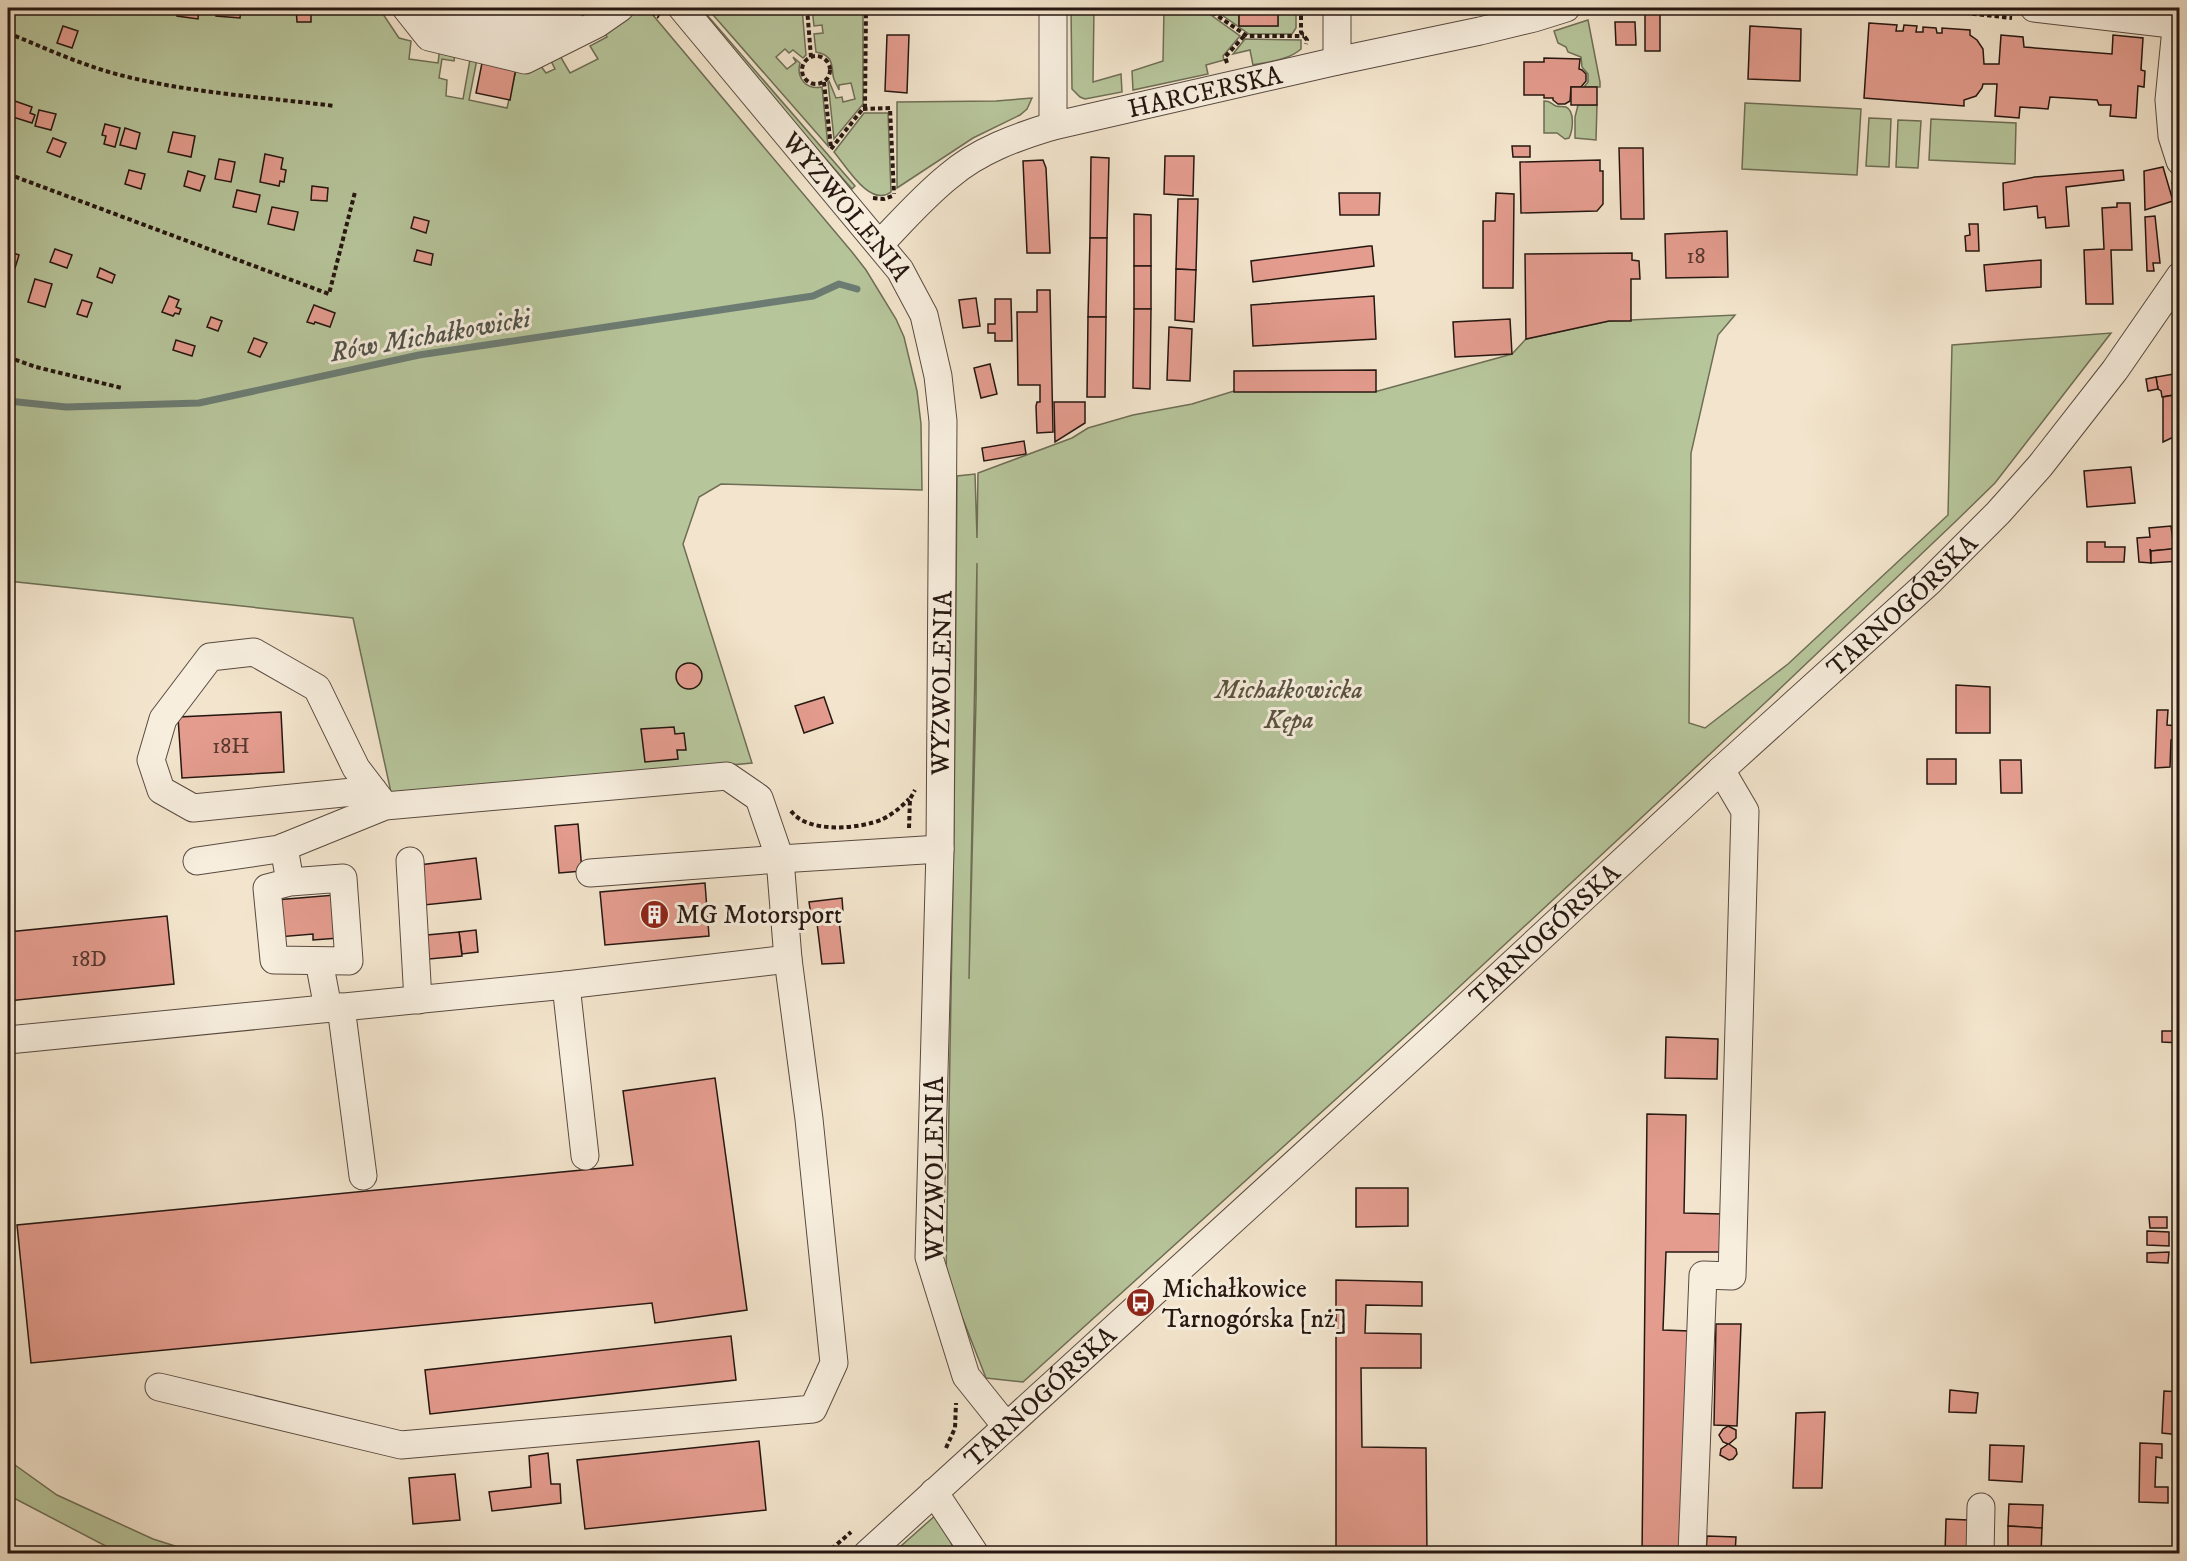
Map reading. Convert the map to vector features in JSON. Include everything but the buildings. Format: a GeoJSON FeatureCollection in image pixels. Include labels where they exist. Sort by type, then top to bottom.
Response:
{"type":"FeatureCollection","features":[{"type":"Feature","properties":{"kind":"street"},"geometry":{"type":"LineString","coordinates":[[406,8],[429,37],[525,60],[597,24],[620,8]]}},
{"type":"Feature","properties":{"kind":"street"},"geometry":{"type":"LineString","coordinates":[[423,8],[439,16],[530,35],[597,24]]}},
{"type":"Feature","properties":{"kind":"street"},"geometry":{"type":"LineString","coordinates":[[494,8],[597,24]]}},
{"type":"Feature","properties":{"kind":"street","name":"WYZWOLENIA"},"geometry":{"type":"LineString","coordinates":[[682,8],[900,270],[924,315],[938,376],[943,421],[940,849],[929,1257],[966,1376],[1006,1426]]}},
{"type":"Feature","properties":{"kind":"street"},"geometry":{"type":"LineString","coordinates":[[1053,8],[1053,126]]}},
{"type":"Feature","properties":{"kind":"street"},"geometry":{"type":"LineString","coordinates":[[1337,8],[1337,61]]}},
{"type":"Feature","properties":{"kind":"street","name":"HARCERSKA"},"geometry":{"type":"LineString","coordinates":[[880,244],[950,174],[1004,143],[1053,126],[1520,21],[1566,8]]}},
{"type":"Feature","properties":{"kind":"street"},"geometry":{"type":"LineString","coordinates":[[2034,8],[2179,19],[2169,100],[2172,136],[2180,161]]}},
{"type":"Feature","properties":{"kind":"street","name":"TARNOGÓRSKA"},"geometry":{"type":"LineString","coordinates":[[859,1543],[934,1492],[1929,582],[1998,513],[2040,466],[2115,370],[2180,276]]}},
{"type":"Feature","properties":{"kind":"street"},"geometry":{"type":"LineString","coordinates":[[159,1387],[401,1445],[813,1409],[834,1363],[809,1119],[788,959],[780,859],[759,798],[727,776],[379,798],[193,808],[161,790],[151,760],[163,718],[210,657],[254,652],[317,688],[356,768],[379,798]]}},
{"type":"Feature","properties":{"kind":"street"},"geometry":{"type":"LineString","coordinates":[[1692,1554],[1703,1275],[1732,1276],[1745,811],[1721,770]]}},
{"type":"Feature","properties":{"kind":"street"},"geometry":{"type":"LineString","coordinates":[[197,861],[284,847],[379,798]]}},
{"type":"Feature","properties":{"kind":"street"},"geometry":{"type":"LineString","coordinates":[[284,847],[290,882]]}},
{"type":"Feature","properties":{"kind":"street"},"geometry":{"type":"LineString","coordinates":[[590,873],[940,849]]}},
{"type":"Feature","properties":{"kind":"street"},"geometry":{"type":"LineString","coordinates":[[410,861],[418,1000]]}},
{"type":"Feature","properties":{"kind":"street"},"geometry":{"type":"LineString","coordinates":[[343,878],[349,961],[273,960],[267,888],[290,882],[343,878]]}},
{"type":"Feature","properties":{"kind":"street"},"geometry":{"type":"LineString","coordinates":[[8,1040],[566,985],[788,959]]}},
{"type":"Feature","properties":{"kind":"street"},"geometry":{"type":"LineString","coordinates":[[319,961],[335,1008],[363,1176]]}},
{"type":"Feature","properties":{"kind":"street"},"geometry":{"type":"LineString","coordinates":[[566,985],[585,1156]]}},
{"type":"Feature","properties":{"kind":"street"},"geometry":{"type":"LineString","coordinates":[[934,1492],[975,1554]]}},
{"type":"Feature","properties":{"kind":"street"},"geometry":{"type":"LineString","coordinates":[[1980,1554],[1981,1507]]}},
{"type":"Feature","properties":{"kind":"path"},"geometry":{"type":"LineString","coordinates":[[807,8],[811,57],[803,65],[802,74],[811,84],[824,82]]}},
{"type":"Feature","properties":{"kind":"path"},"geometry":{"type":"LineString","coordinates":[[811,57],[822,58],[829,64],[830,73],[824,82],[830,151],[865,106],[866,8]]}},
{"type":"Feature","properties":{"kind":"path"},"geometry":{"type":"LineString","coordinates":[[1206,8],[1245,35],[1304,36]]}},
{"type":"Feature","properties":{"kind":"path"},"geometry":{"type":"LineString","coordinates":[[1301,8],[1301,32],[1307,40],[1305,50]]}},
{"type":"Feature","properties":{"kind":"path"},"geometry":{"type":"LineString","coordinates":[[8,33],[85,65],[122,75],[173,86],[335,106]]}},
{"type":"Feature","properties":{"kind":"path"},"geometry":{"type":"LineString","coordinates":[[1228,66],[1226,57],[1245,35]]}},
{"type":"Feature","properties":{"kind":"path"},"geometry":{"type":"LineString","coordinates":[[863,109],[890,108],[894,195]]}},
{"type":"Feature","properties":{"kind":"path"},"geometry":{"type":"LineString","coordinates":[[8,174],[329,294],[355,192]]}},
{"type":"Feature","properties":{"kind":"path"},"geometry":{"type":"LineString","coordinates":[[866,195],[884,199],[901,191]]}},
{"type":"Feature","properties":{"kind":"path"},"geometry":{"type":"LineString","coordinates":[[8,357],[36,367],[122,388]]}},
{"type":"Feature","properties":{"kind":"path"},"geometry":{"type":"LineString","coordinates":[[786,806],[794,815],[825,828],[882,819],[897,811],[910,799]]}},
{"type":"Feature","properties":{"kind":"path"},"geometry":{"type":"LineString","coordinates":[[943,1453],[955,1428],[956,1398]]}},
{"type":"Feature","properties":{"kind":"path"},"geometry":{"type":"LineString","coordinates":[[826,1554],[859,1543]]}},
{"type":"Feature","properties":{"kind":"green space"},"geometry":{"type":"Polygon","coordinates":[[[8,8],[379,8],[399,38],[411,41],[409,59],[438,63],[440,47],[456,49],[454,61],[442,59],[439,78],[447,80],[446,96],[463,99],[471,54],[478,54],[469,100],[507,108],[518,61],[540,65],[546,73],[555,69],[550,59],[559,54],[570,73],[598,59],[590,46],[607,37],[603,30],[637,12],[652,14],[866,270],[896,319],[904,337],[917,391],[921,424],[922,490],[721,484],[699,497],[683,544],[752,763],[392,797],[353,618],[8,581],[8,8]]]}},
{"type":"Feature","properties":{"kind":"green space"},"geometry":{"type":"Polygon","coordinates":[[[694,8],[701,8],[855,186],[852,189],[694,8]]]}},
{"type":"Feature","properties":{"kind":"green space"},"geometry":{"type":"Polygon","coordinates":[[[707,8],[802,8],[806,55],[803,58],[793,50],[789,53],[785,49],[776,57],[787,69],[796,62],[793,57],[800,63],[800,74],[804,82],[811,87],[822,87],[828,146],[707,8]]]}},
{"type":"Feature","properties":{"kind":"green space"},"geometry":{"type":"Polygon","coordinates":[[[812,8],[863,8],[863,104],[834,139],[828,82],[836,98],[842,97],[843,102],[855,99],[851,83],[839,85],[839,90],[830,60],[825,55],[816,52],[814,34],[823,33],[822,25],[814,26],[812,8]]]}},
{"type":"Feature","properties":{"kind":"green space"},"geometry":{"type":"Polygon","coordinates":[[[1071,8],[1094,8],[1093,82],[1121,74],[1122,92],[1085,99],[1072,89],[1071,8]]]}},
{"type":"Feature","properties":{"kind":"green space"},"geometry":{"type":"Polygon","coordinates":[[[1164,8],[1201,8],[1240,36],[1223,56],[1224,60],[1206,65],[1208,74],[1133,90],[1132,71],[1163,61],[1164,8]]]}},
{"type":"Feature","properties":{"kind":"green space"},"geometry":{"type":"Polygon","coordinates":[[[1212,8],[1239,8],[1239,26],[1278,26],[1278,8],[1296,8],[1296,28],[1292,34],[1249,34],[1212,8]]]}},
{"type":"Feature","properties":{"kind":"green space"},"geometry":{"type":"Polygon","coordinates":[[[1588,20],[1600,87],[1584,87],[1588,82],[1588,74],[1582,67],[1581,57],[1568,52],[1566,47],[1558,43],[1554,31],[1588,20]]]}},
{"type":"Feature","properties":{"kind":"green space"},"geometry":{"type":"Polygon","coordinates":[[[1245,39],[1301,40],[1301,49],[1272,62],[1253,65],[1250,50],[1233,54],[1245,39]]]}},
{"type":"Feature","properties":{"kind":"green space"},"geometry":{"type":"Polygon","coordinates":[[[1032,98],[1027,109],[1020,115],[973,138],[897,188],[897,102],[996,101],[1032,98]]]}},
{"type":"Feature","properties":{"kind":"green space"},"geometry":{"type":"Polygon","coordinates":[[[1544,101],[1569,109],[1572,121],[1569,138],[1565,139],[1557,133],[1544,133],[1544,101]]]}},
{"type":"Feature","properties":{"kind":"green space"},"geometry":{"type":"Polygon","coordinates":[[[1745,103],[1861,109],[1857,175],[1742,169],[1745,103]]]}},
{"type":"Feature","properties":{"kind":"green space"},"geometry":{"type":"Polygon","coordinates":[[[1578,105],[1597,105],[1596,140],[1575,138],[1575,117],[1578,105]]]}},
{"type":"Feature","properties":{"kind":"green space"},"geometry":{"type":"Polygon","coordinates":[[[864,113],[888,113],[891,192],[883,195],[867,190],[859,183],[834,152],[864,113]]]}},
{"type":"Feature","properties":{"kind":"green space"},"geometry":{"type":"Polygon","coordinates":[[[1869,118],[1891,119],[1889,167],[1866,166],[1869,118]]]}},
{"type":"Feature","properties":{"kind":"green space"},"geometry":{"type":"Polygon","coordinates":[[[1931,119],[2016,123],[2015,164],[1929,160],[1931,119]]]}},
{"type":"Feature","properties":{"kind":"green space"},"geometry":{"type":"Polygon","coordinates":[[[1898,120],[1921,121],[1918,168],[1896,167],[1898,120]]]}},
{"type":"Feature","properties":{"kind":"green space","name":"Michałkowicka Kępa"},"geometry":{"type":"Polygon","coordinates":[[[1735,315],[1718,335],[1691,453],[1689,723],[1705,728],[1788,664],[1948,515],[1952,345],[2111,333],[1995,483],[1767,701],[1430,1014],[1023,1382],[986,1378],[946,1276],[954,827],[957,476],[975,474],[977,538],[978,473],[1072,438],[1088,428],[1133,415],[1192,404],[1234,391],[1378,391],[1512,354],[1526,339],[1609,321],[1735,315]],[[977,565],[969,979],[976,700],[977,565]]]}},
{"type":"Feature","properties":{"kind":"green space"},"geometry":{"type":"Polygon","coordinates":[[[8,1460],[57,1495],[153,1539],[197,1553],[119,1553],[8,1495],[8,1460]]]}},
{"type":"Feature","properties":{"kind":"green space"},"geometry":{"type":"Polygon","coordinates":[[[937,1514],[956,1553],[892,1554],[937,1514]]]}},
{"type":"Feature","properties":{"kind":"waterway","name":"Rów Michałkowicki"},"geometry":{"type":"LineString","coordinates":[[8,401],[66,407],[199,403],[419,355],[813,296],[839,284],[857,289]]}},
{"type":"Feature","properties":{"kind":"place","name":"MG Motorsport"},"geometry":{"type":"Point","coordinates":[655,914]}},
{"type":"Feature","properties":{"kind":"place","name":"Michałkowice Tarnogórska [nż]"},"geometry":{"type":"Point","coordinates":[1141,1303]}}]}
